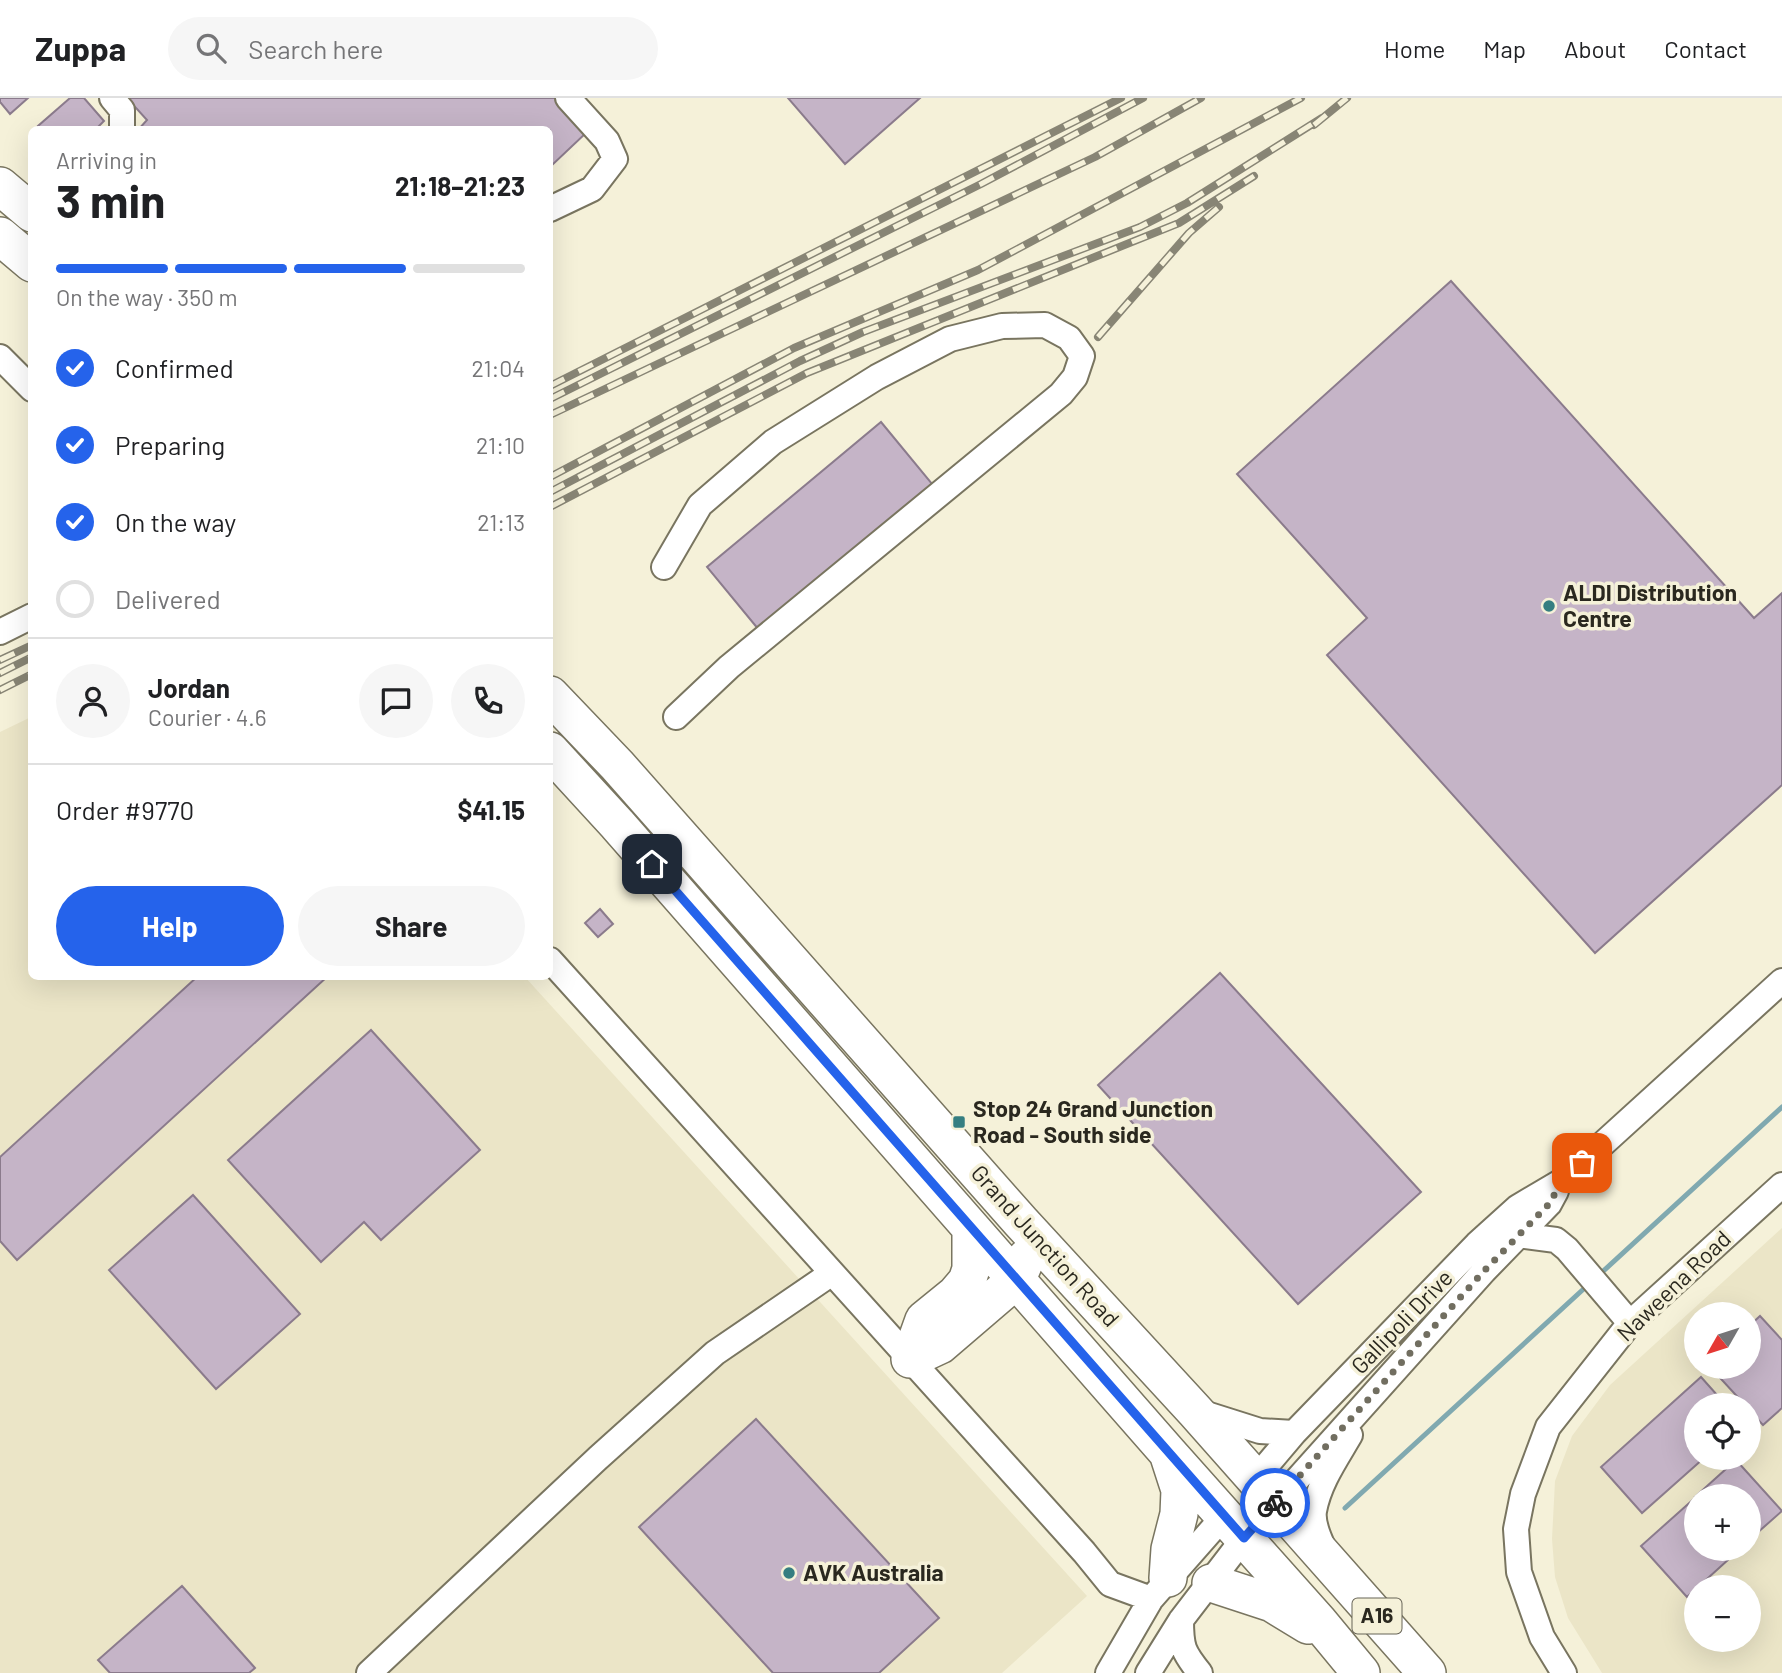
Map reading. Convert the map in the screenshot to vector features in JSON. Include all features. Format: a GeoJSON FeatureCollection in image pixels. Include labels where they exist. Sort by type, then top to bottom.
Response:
{"type":"FeatureCollection","features":[{"type":"Feature","properties":{"kind":"highway"},"geometry":{"type":"LineString","coordinates":[[0,186],[28,210]]}},
{"type":"Feature","properties":{"kind":"highway"},"geometry":{"type":"LineString","coordinates":[[0,236],[28,260]]}},
{"type":"Feature","properties":{"kind":"highway","name":"Grand Junction Road"},"geometry":{"type":"LineString","coordinates":[[553,698],[617,765],[1021,1222],[1195,1411],[1427,1673]]}},
{"type":"Feature","properties":{"kind":"highway","name":"Grand Junction Road"},"geometry":{"type":"LineString","coordinates":[[553,754],[1362,1673]]}},
{"type":"Feature","properties":{"kind":"highway"},"geometry":{"type":"LineString","coordinates":[[910,1359],[940,1345],[1017,1279],[1027,1256],[1021,1222]]}},
{"type":"Feature","properties":{"kind":"highway"},"geometry":{"type":"LineString","coordinates":[[910,1359],[924,1321],[967,1281],[971,1269],[971,1228]]}},
{"type":"Feature","properties":{"kind":"highway"},"geometry":{"type":"LineString","coordinates":[[1159,1588],[1179,1514],[1180,1490],[1168,1454]]}},
{"type":"Feature","properties":{"kind":"highway"},"geometry":{"type":"LineString","coordinates":[[1234,1527],[1266,1490]]}},
{"type":"Feature","properties":{"kind":"highway"},"geometry":{"type":"LineString","coordinates":[[1211,1583],[1272,1603],[1336,1642]]}},
{"type":"Feature","properties":{"kind":"street"},"geometry":{"type":"LineString","coordinates":[[112,98],[122,110],[122,126]]}},
{"type":"Feature","properties":{"kind":"street"},"geometry":{"type":"LineString","coordinates":[[553,208],[592,188],[615,159],[607,141],[568,98]]}},
{"type":"Feature","properties":{"kind":"street"},"geometry":{"type":"LineString","coordinates":[[664,567],[700,505],[773,442],[877,377],[950,340],[1002,326],[1045,325],[1069,338],[1082,356],[1074,377],[1061,394],[729,667],[676,717]]}},
{"type":"Feature","properties":{"kind":"street"},"geometry":{"type":"LineString","coordinates":[[0,357],[28,385]]}},
{"type":"Feature","properties":{"kind":"street"},"geometry":{"type":"LineString","coordinates":[[0,632],[28,618]]}},
{"type":"Feature","properties":{"kind":"street"},"geometry":{"type":"LineString","coordinates":[[553,963],[1110,1584],[1159,1588]]}},
{"type":"Feature","properties":{"kind":"street","name":"Gallipoli Drive"},"geometry":{"type":"LineString","coordinates":[[1266,1490],[1294,1433],[1477,1244],[1518,1207],[1562,1181],[1782,981]]}},
{"type":"Feature","properties":{"kind":"street","name":"Gallipoli Drive"},"geometry":{"type":"LineString","coordinates":[[1266,1490],[1377,1389],[1549,1204],[1562,1181]]}},
{"type":"Feature","properties":{"kind":"street","name":"Naweena Road"},"geometry":{"type":"LineString","coordinates":[[1564,1673],[1542,1637],[1518,1562],[1516,1530],[1523,1494],[1548,1427],[1630,1324],[1782,1185]]}},
{"type":"Feature","properties":{"kind":"street"},"geometry":{"type":"LineString","coordinates":[[1518,1235],[1556,1240],[1630,1324]]}},
{"type":"Feature","properties":{"kind":"street"},"geometry":{"type":"LineString","coordinates":[[369,1673],[598,1458],[715,1353],[832,1273]]}},
{"type":"Feature","properties":{"kind":"street"},"geometry":{"type":"LineString","coordinates":[[1327,1558],[1317,1531],[1314,1513],[1325,1478],[1377,1389]]}},
{"type":"Feature","properties":{"kind":"street"},"geometry":{"type":"LineString","coordinates":[[1195,1411],[1260,1431],[1294,1433]]}},
{"type":"Feature","properties":{"kind":"street"},"geometry":{"type":"LineString","coordinates":[[1148,1673],[1181,1620],[1211,1583],[1234,1527]]}},
{"type":"Feature","properties":{"kind":"street"},"geometry":{"type":"LineString","coordinates":[[1108,1673],[1159,1588],[1234,1527]]}},
{"type":"Feature","properties":{"kind":"street"},"geometry":{"type":"LineString","coordinates":[[1181,1620],[1181,1643],[1188,1658],[1200,1673]]}},
{"type":"Feature","properties":{"kind":"shaded area"},"geometry":{"type":"Polygon","coordinates":[[[28,718],[28,980],[528,980],[1087,1596],[1002,1673],[0,1673],[0,732],[28,718]]]}},
{"type":"Feature","properties":{"kind":"shaded area"},"geometry":{"type":"Polygon","coordinates":[[[1782,1228],[1782,1673],[1602,1673],[1568,1618],[1555,1577],[1552,1539],[1555,1481],[1572,1436],[1610,1385],[1684,1317],[1684,1379],[1761,1379],[1761,1302],[1701,1302],[1782,1228]]]}},
{"type":"Feature","properties":{"kind":"building"},"geometry":{"type":"Polygon","coordinates":[[[0,98],[28,98],[10,114],[0,102],[0,98]]]}},
{"type":"Feature","properties":{"kind":"building"},"geometry":{"type":"Polygon","coordinates":[[[70,98],[84,98],[104,121],[99,126],[38,126],[70,98]]]}},
{"type":"Feature","properties":{"kind":"building"},"geometry":{"type":"Polygon","coordinates":[[[127,98],[556,98],[587,132],[553,164],[553,126],[142,126],[147,120],[127,98]]]}},
{"type":"Feature","properties":{"kind":"building"},"geometry":{"type":"Polygon","coordinates":[[[788,98],[920,98],[845,164],[788,98]]]}},
{"type":"Feature","properties":{"kind":"building","name":"ALDI Distribution Centre"},"geometry":{"type":"Polygon","coordinates":[[[1451,281],[1754,618],[1782,593],[1782,785],[1595,953],[1327,655],[1367,618],[1237,474],[1451,281]]]}},
{"type":"Feature","properties":{"kind":"building"},"geometry":{"type":"Polygon","coordinates":[[[881,422],[933,485],[759,630],[707,567],[881,422]]]}},
{"type":"Feature","properties":{"kind":"building"},"geometry":{"type":"Polygon","coordinates":[[[600,909],[613,924],[598,937],[585,923],[600,909]]]}},
{"type":"Feature","properties":{"kind":"building"},"geometry":{"type":"Polygon","coordinates":[[[1220,973],[1421,1192],[1298,1304],[1098,1085],[1220,973]]]}},
{"type":"Feature","properties":{"kind":"building"},"geometry":{"type":"Polygon","coordinates":[[[194,980],[324,980],[17,1260],[0,1241],[0,1157],[194,980]]]}},
{"type":"Feature","properties":{"kind":"building"},"geometry":{"type":"Polygon","coordinates":[[[371,1030],[480,1150],[381,1240],[364,1222],[321,1262],[228,1160],[371,1030]]]}},
{"type":"Feature","properties":{"kind":"building"},"geometry":{"type":"Polygon","coordinates":[[[193,1195],[300,1314],[216,1389],[109,1270],[193,1195]]]}},
{"type":"Feature","properties":{"kind":"building"},"geometry":{"type":"Polygon","coordinates":[[[1761,1317],[1782,1340],[1782,1408],[1763,1425],[1761,1393],[1734,1393],[1721,1379],[1761,1379],[1761,1317]]]}},
{"type":"Feature","properties":{"kind":"building"},"geometry":{"type":"Polygon","coordinates":[[[1699,1379],[1703,1379],[1715,1393],[1684,1393],[1684,1470],[1690,1470],[1642,1513],[1601,1467],[1699,1379]]]}},
{"type":"Feature","properties":{"kind":"building","name":"AVK Australia"},"geometry":{"type":"Polygon","coordinates":[[[756,1419],[939,1618],[879,1673],[773,1673],[639,1527],[756,1419]]]}},
{"type":"Feature","properties":{"kind":"building"},"geometry":{"type":"Polygon","coordinates":[[[1725,1470],[1745,1470],[1758,1484],[1709,1484],[1725,1470]]]}},
{"type":"Feature","properties":{"kind":"building"},"geometry":{"type":"Polygon","coordinates":[[[1761,1488],[1782,1511],[1761,1530],[1761,1488]]]}},
{"type":"Feature","properties":{"kind":"building"},"geometry":{"type":"Polygon","coordinates":[[[1684,1508],[1684,1561],[1727,1561],[1711,1575],[1684,1575],[1684,1594],[1641,1546],[1684,1508]]]}},
{"type":"Feature","properties":{"kind":"building"},"geometry":{"type":"Polygon","coordinates":[[[182,1586],[255,1668],[249,1673],[110,1673],[98,1660],[182,1586]]]}},
{"type":"Feature","properties":{"kind":"waterway"},"geometry":{"type":"LineString","coordinates":[[1599,1275],[1782,1107]]}},
{"type":"Feature","properties":{"kind":"waterway"},"geometry":{"type":"LineString","coordinates":[[1345,1508],[1589,1284]]}},
{"type":"Feature","properties":{"kind":"railway"},"geometry":{"type":"LineString","coordinates":[[553,384],[1121,98]]}},
{"type":"Feature","properties":{"kind":"railway"},"geometry":{"type":"LineString","coordinates":[[553,398],[981,184],[1143,98]]}},
{"type":"Feature","properties":{"kind":"railway"},"geometry":{"type":"LineString","coordinates":[[553,414],[1095,157],[1201,98]]}},
{"type":"Feature","properties":{"kind":"railway"},"geometry":{"type":"LineString","coordinates":[[553,475],[794,348],[978,270],[1301,98]]}},
{"type":"Feature","properties":{"kind":"railway"},"geometry":{"type":"LineString","coordinates":[[1314,125],[1347,98]]}},
{"type":"Feature","properties":{"kind":"railway"},"geometry":{"type":"LineString","coordinates":[[553,490],[800,361],[863,332],[1140,227],[1187,203],[1322,118]]}},
{"type":"Feature","properties":{"kind":"railway"},"geometry":{"type":"LineString","coordinates":[[553,505],[807,373],[1179,223],[1254,176]]}},
{"type":"Feature","properties":{"kind":"railway"},"geometry":{"type":"LineString","coordinates":[[1098,337],[1189,233],[1219,207]]}},
{"type":"Feature","properties":{"kind":"railway"},"geometry":{"type":"LineString","coordinates":[[0,660],[28,647]]}},
{"type":"Feature","properties":{"kind":"railway"},"geometry":{"type":"LineString","coordinates":[[0,673],[28,659]]}},
{"type":"Feature","properties":{"kind":"railway"},"geometry":{"type":"LineString","coordinates":[[0,690],[28,676]]}},
{"type":"Feature","properties":{"kind":"way so far"},"geometry":{"type":"LineString","coordinates":[[1275,1503],[1484,1271],[1549,1204],[1562,1181],[1582,1163]]}},
{"type":"Feature","properties":{"kind":"place","name":"ALDI Distribution Centre"},"geometry":{"type":"Point","coordinates":[1549,606]}},
{"type":"Feature","properties":{"kind":"place","name":"Stop 24 Grand Junction Road - South side"},"geometry":{"type":"Point","coordinates":[959,1122]}},
{"type":"Feature","properties":{"kind":"place","name":"AVK Australia"},"geometry":{"type":"Point","coordinates":[789,1573]}},
{"type":"Feature","properties":{"kind":"route"},"geometry":{"type":"LineString","coordinates":[[652,864],[1244,1538],[1275,1503]]}}]}
